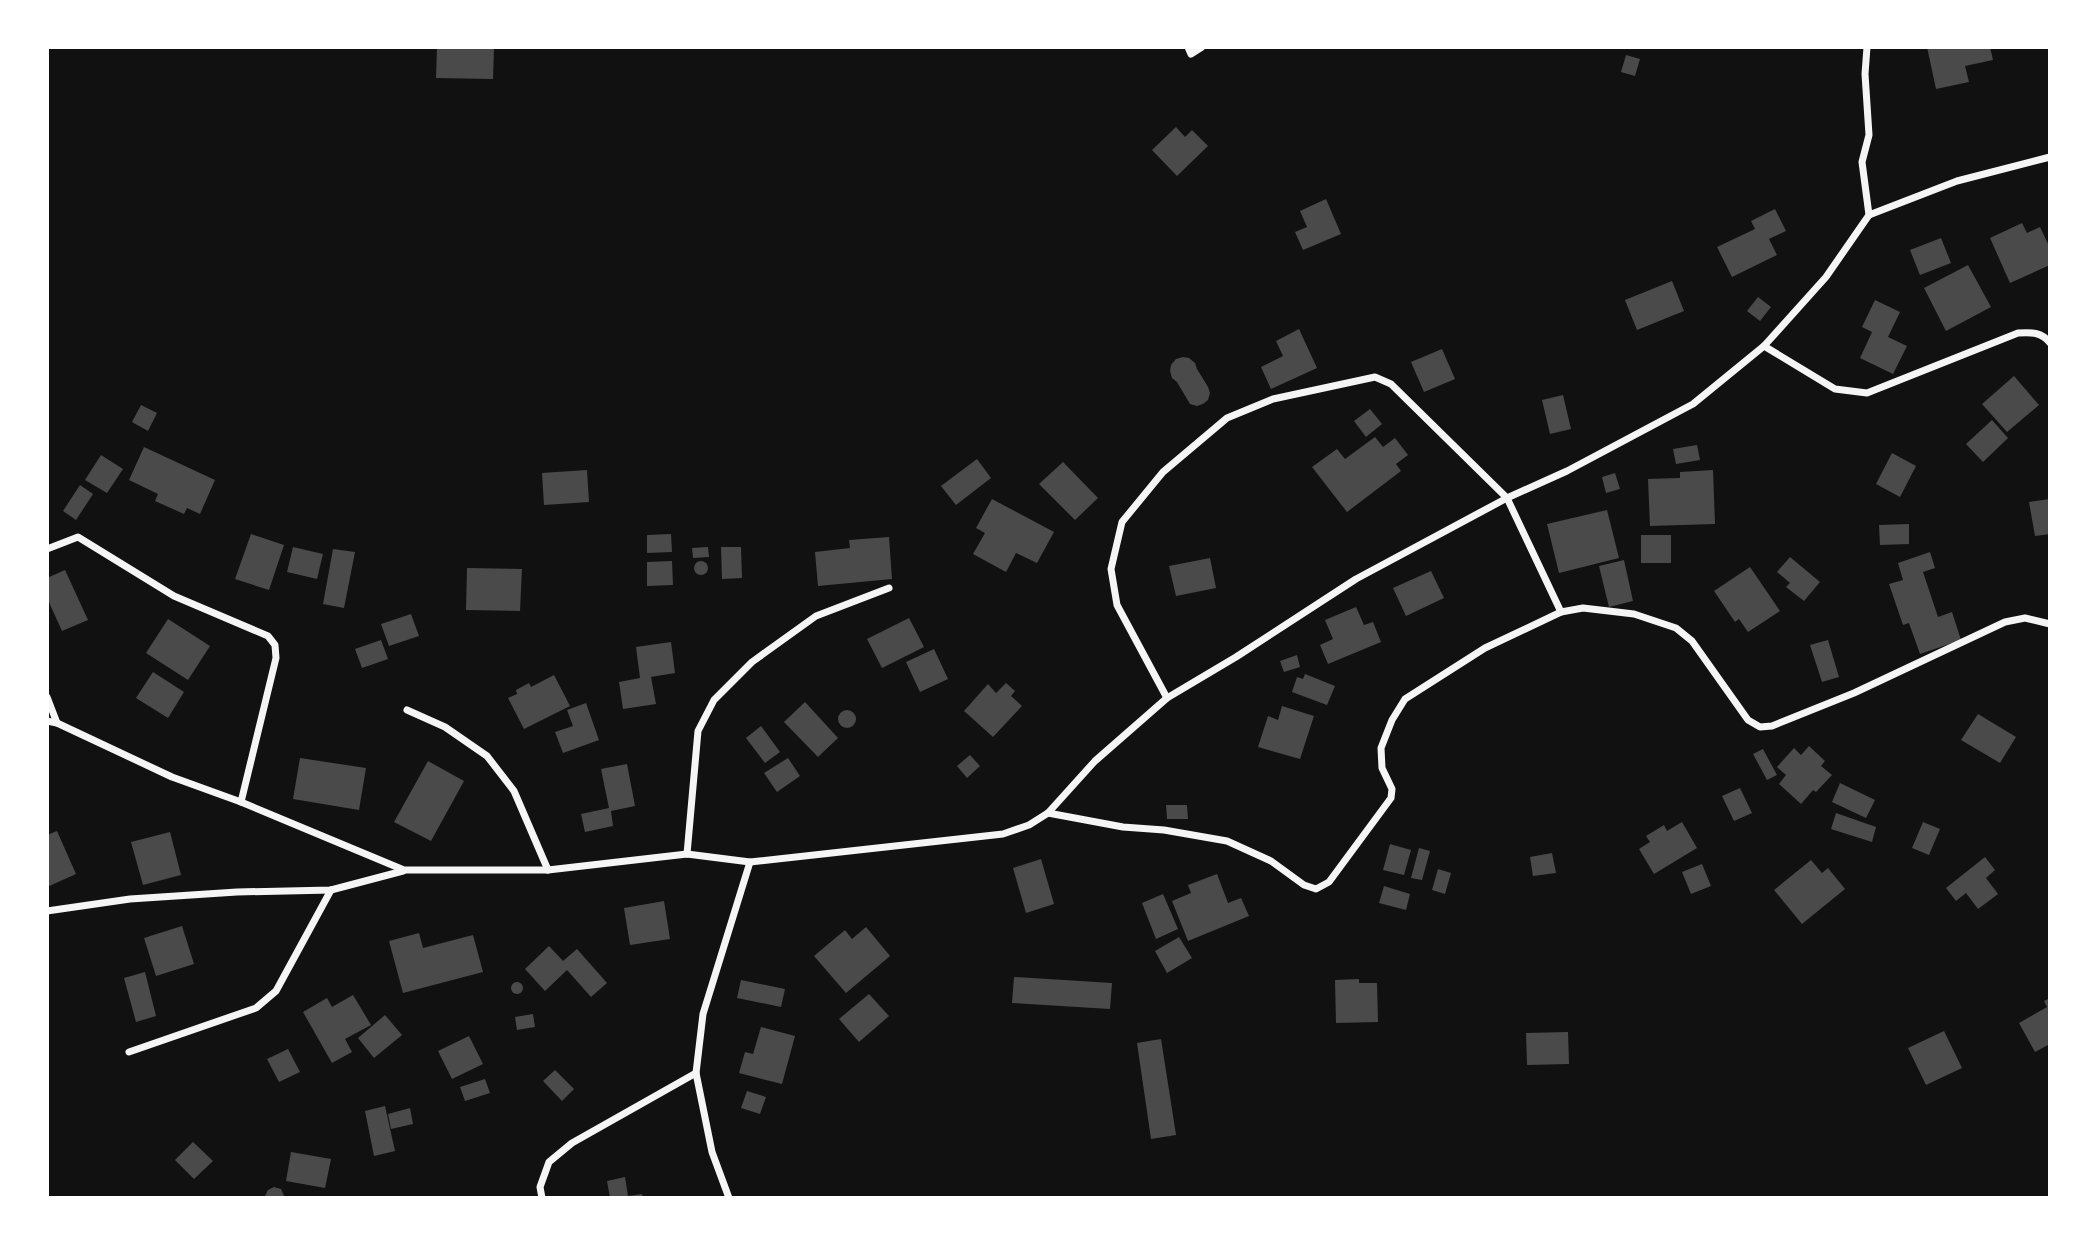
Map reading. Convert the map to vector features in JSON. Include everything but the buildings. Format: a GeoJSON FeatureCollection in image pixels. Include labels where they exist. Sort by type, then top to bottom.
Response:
{"type":"FeatureCollection","features":[{"type":"Feature","properties":{"kind":"street"},"geometry":{"type":"LineString","coordinates":[[1188,47],[1191,54],[1202,47]]}},
{"type":"Feature","properties":{"kind":"street"},"geometry":{"type":"LineString","coordinates":[[1867,47],[1865,74],[1869,135],[1862,162],[1869,215]]}},
{"type":"Feature","properties":{"kind":"street"},"geometry":{"type":"LineString","coordinates":[[47,911],[130,899],[237,891],[331,890],[404,870],[548,870],[687,854],[750,862],[1003,834],[1029,825],[1048,813],[1095,761],[1167,698],[1356,579],[1507,498],[1567,471],[1693,404],[1764,346],[1826,277],[1869,215],[1957,181],[2050,157]]}},
{"type":"Feature","properties":{"kind":"street"},"geometry":{"type":"LineString","coordinates":[[1764,346],[1835,388],[1867,393],[2018,333],[2032,332],[2045,336],[2050,343]]}},
{"type":"Feature","properties":{"kind":"street"},"geometry":{"type":"LineString","coordinates":[[1167,698],[1116,605],[1111,569],[1122,522],[1163,472],[1227,418],[1273,399],[1375,377],[1391,384],[1507,498],[1561,612]]}},
{"type":"Feature","properties":{"kind":"street"},"geometry":{"type":"LineString","coordinates":[[47,550],[78,537],[174,596],[268,636],[275,645],[276,658],[241,802]]}},
{"type":"Feature","properties":{"kind":"street"},"geometry":{"type":"LineString","coordinates":[[687,854],[698,731],[714,699],[752,662],[816,616],[889,588]]}},
{"type":"Feature","properties":{"kind":"street"},"geometry":{"type":"LineString","coordinates":[[1048,813],[1123,827],[1164,830],[1227,841],[1271,861],[1304,886],[1316,889],[1329,882],[1391,798],[1392,789],[1382,768],[1381,748],[1392,720],[1405,699],[1485,648],[1561,612],[1583,608],[1634,614],[1676,628],[1692,641],[1748,720],[1760,727],[1772,726],[1854,693],[2005,622],[2025,618],[2050,624]]}},
{"type":"Feature","properties":{"kind":"street"},"geometry":{"type":"LineString","coordinates":[[47,697],[57,723]]}},
{"type":"Feature","properties":{"kind":"street"},"geometry":{"type":"LineString","coordinates":[[407,710],[444,727],[487,755],[514,791],[548,870]]}},
{"type":"Feature","properties":{"kind":"street"},"geometry":{"type":"LineString","coordinates":[[47,721],[57,723],[172,777],[241,802],[404,870]]}},
{"type":"Feature","properties":{"kind":"street"},"geometry":{"type":"LineString","coordinates":[[729,1198],[712,1152],[696,1073],[703,1014],[750,862]]}},
{"type":"Feature","properties":{"kind":"street"},"geometry":{"type":"LineString","coordinates":[[129,1052],[256,1008],[276,990],[331,890]]}},
{"type":"Feature","properties":{"kind":"street"},"geometry":{"type":"LineString","coordinates":[[542,1198],[540,1187],[549,1162],[572,1143],[696,1073]]}}]}
